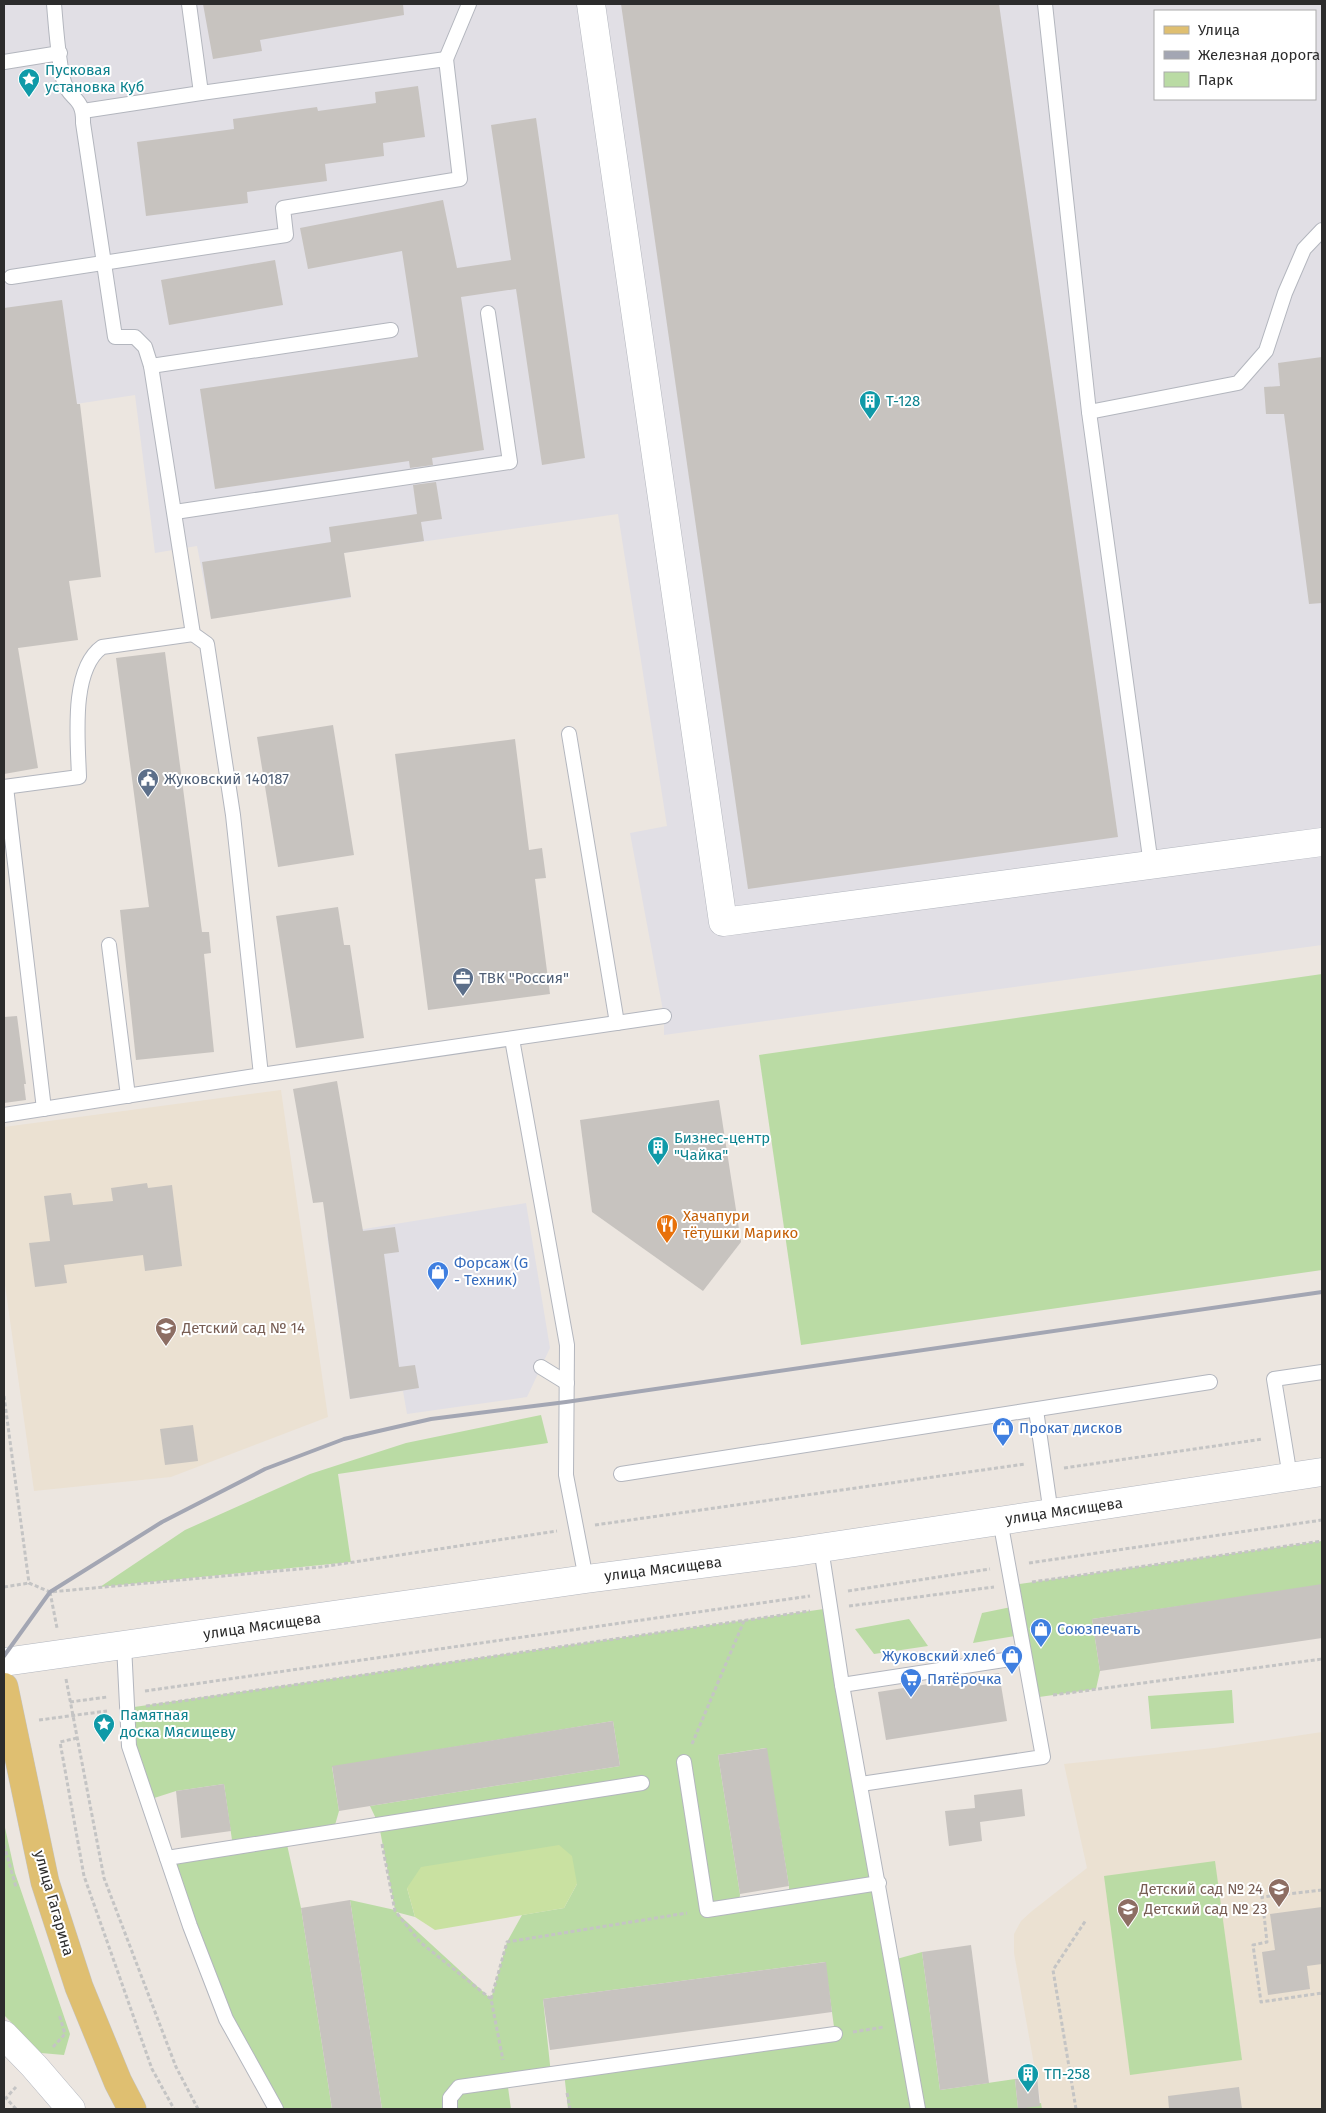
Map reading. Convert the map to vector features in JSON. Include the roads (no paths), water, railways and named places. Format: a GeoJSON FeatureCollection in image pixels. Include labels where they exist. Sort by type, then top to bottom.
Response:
{"type":"FeatureCollection","features":[{"type":"Feature","properties":{"kind":"main road","name":"улица Гагарина"},"geometry":{"type":"LineString","coordinates":[[4,1687],[45,1882],[79,1987],[118,2082],[132,2109]]}},
{"type":"Feature","properties":{"kind":"street"},"geometry":{"type":"LineString","coordinates":[[591,4],[723,922],[1322,842]]}},
{"type":"Feature","properties":{"kind":"street","name":"улица Мясищева"},"geometry":{"type":"LineString","coordinates":[[4,1662],[586,1579],[821,1548],[1322,1472]]}},
{"type":"Feature","properties":{"kind":"street"},"geometry":{"type":"LineString","coordinates":[[4,2035],[71,2109]]}},
{"type":"Feature","properties":{"kind":"lane"},"geometry":{"type":"LineString","coordinates":[[54,4],[64,84],[77,99],[83,111],[83,124],[115,338],[135,337],[145,347],[151,366],[193,634]]}},
{"type":"Feature","properties":{"kind":"lane"},"geometry":{"type":"LineString","coordinates":[[189,4],[201,93]]}},
{"type":"Feature","properties":{"kind":"lane"},"geometry":{"type":"LineString","coordinates":[[10,277],[286,235],[283,208],[460,179],[446,59],[469,4]]}},
{"type":"Feature","properties":{"kind":"lane"},"geometry":{"type":"LineString","coordinates":[[1045,4],[1089,412],[1151,865]]}},
{"type":"Feature","properties":{"kind":"lane"},"geometry":{"type":"LineString","coordinates":[[4,62],[60,53]]}},
{"type":"Feature","properties":{"kind":"lane"},"geometry":{"type":"LineString","coordinates":[[83,111],[446,59]]}},
{"type":"Feature","properties":{"kind":"lane"},"geometry":{"type":"LineString","coordinates":[[1089,412],[1238,383],[1266,351],[1285,293],[1304,249],[1322,230]]}},
{"type":"Feature","properties":{"kind":"lane"},"geometry":{"type":"LineString","coordinates":[[175,512],[510,462],[488,313]]}},
{"type":"Feature","properties":{"kind":"lane"},"geometry":{"type":"LineString","coordinates":[[151,366],[392,330]]}},
{"type":"Feature","properties":{"kind":"lane"},"geometry":{"type":"LineString","coordinates":[[44,1109],[5,787],[79,777],[77,703],[83,684],[83,677],[94,653],[102,647],[193,634],[207,644],[233,815],[261,1075]]}},
{"type":"Feature","properties":{"kind":"lane"},"geometry":{"type":"LineString","coordinates":[[569,734],[617,1023]]}},
{"type":"Feature","properties":{"kind":"lane"},"geometry":{"type":"LineString","coordinates":[[109,945],[128,1096]]}},
{"type":"Feature","properties":{"kind":"lane"},"geometry":{"type":"LineString","coordinates":[[4,1115],[664,1016]]}},
{"type":"Feature","properties":{"kind":"lane"},"geometry":{"type":"LineString","coordinates":[[512,1038],[567,1345],[566,1475],[586,1579]]}},
{"type":"Feature","properties":{"kind":"lane"},"geometry":{"type":"LineString","coordinates":[[541,1367],[566,1383]]}},
{"type":"Feature","properties":{"kind":"lane"},"geometry":{"type":"LineString","coordinates":[[1290,1477],[1274,1379],[1322,1372]]}},
{"type":"Feature","properties":{"kind":"lane"},"geometry":{"type":"LineString","coordinates":[[621,1474],[1210,1382]]}},
{"type":"Feature","properties":{"kind":"lane"},"geometry":{"type":"LineString","coordinates":[[1036,1410],[1051,1514]]}},
{"type":"Feature","properties":{"kind":"lane"},"geometry":{"type":"LineString","coordinates":[[862,1784],[1043,1757],[1000,1520]]}},
{"type":"Feature","properties":{"kind":"lane"},"geometry":{"type":"LineString","coordinates":[[821,1548],[842,1685],[862,1784],[918,2109]]}},
{"type":"Feature","properties":{"kind":"lane"},"geometry":{"type":"LineString","coordinates":[[124,1645],[129,1746],[190,1926],[226,2019],[276,2109]]}},
{"type":"Feature","properties":{"kind":"lane"},"geometry":{"type":"LineString","coordinates":[[842,1685],[1024,1657]]}},
{"type":"Feature","properties":{"kind":"lane"},"geometry":{"type":"LineString","coordinates":[[684,1762],[707,1910],[879,1883]]}},
{"type":"Feature","properties":{"kind":"lane"},"geometry":{"type":"LineString","coordinates":[[167,1858],[642,1783]]}},
{"type":"Feature","properties":{"kind":"lane"},"geometry":{"type":"LineString","coordinates":[[450,2109],[450,2098],[459,2087],[835,2034]]}},
{"type":"Feature","properties":{"kind":"railway"},"geometry":{"type":"LineString","coordinates":[[4,1656],[50,1592],[162,1522],[265,1469],[344,1439],[431,1419],[566,1402],[1322,1292]]}},
{"type":"Feature","properties":{"kind":"place","name":"Пусковая установка Куб"},"geometry":{"type":"Point","coordinates":[29,98]}},
{"type":"Feature","properties":{"kind":"place","name":"Т-128"},"geometry":{"type":"Point","coordinates":[870,420]}},
{"type":"Feature","properties":{"kind":"place","name":"Жуковский 140187"},"geometry":{"type":"Point","coordinates":[148,798]}},
{"type":"Feature","properties":{"kind":"place","name":"ТВК \"Россия\""},"geometry":{"type":"Point","coordinates":[463,997]}},
{"type":"Feature","properties":{"kind":"place","name":"Бизнес-центр \"Чайка\""},"geometry":{"type":"Point","coordinates":[658,1166]}},
{"type":"Feature","properties":{"kind":"place","name":"Хачапури тётушки Марико"},"geometry":{"type":"Point","coordinates":[667,1244]}},
{"type":"Feature","properties":{"kind":"place","name":"Форсаж (G - Техник)"},"geometry":{"type":"Point","coordinates":[438,1291]}},
{"type":"Feature","properties":{"kind":"place","name":"Детский сад № 14"},"geometry":{"type":"Point","coordinates":[166,1347]}},
{"type":"Feature","properties":{"kind":"place","name":"Прокат дисков"},"geometry":{"type":"Point","coordinates":[1003,1447]}},
{"type":"Feature","properties":{"kind":"place","name":"Союзпечать"},"geometry":{"type":"Point","coordinates":[1041,1648]}},
{"type":"Feature","properties":{"kind":"place","name":"Жуковский хлеб"},"geometry":{"type":"Point","coordinates":[1012,1675]}},
{"type":"Feature","properties":{"kind":"place","name":"Пятёрочка"},"geometry":{"type":"Point","coordinates":[911,1698]}},
{"type":"Feature","properties":{"kind":"place","name":"Памятная доска Мясищеву"},"geometry":{"type":"Point","coordinates":[104,1743]}},
{"type":"Feature","properties":{"kind":"place","name":"Детский сад № 24"},"geometry":{"type":"Point","coordinates":[1279,1908]}},
{"type":"Feature","properties":{"kind":"place","name":"Детский сад № 23"},"geometry":{"type":"Point","coordinates":[1128,1928]}},
{"type":"Feature","properties":{"kind":"place","name":"ТП-258"},"geometry":{"type":"Point","coordinates":[1028,2093]}}]}
